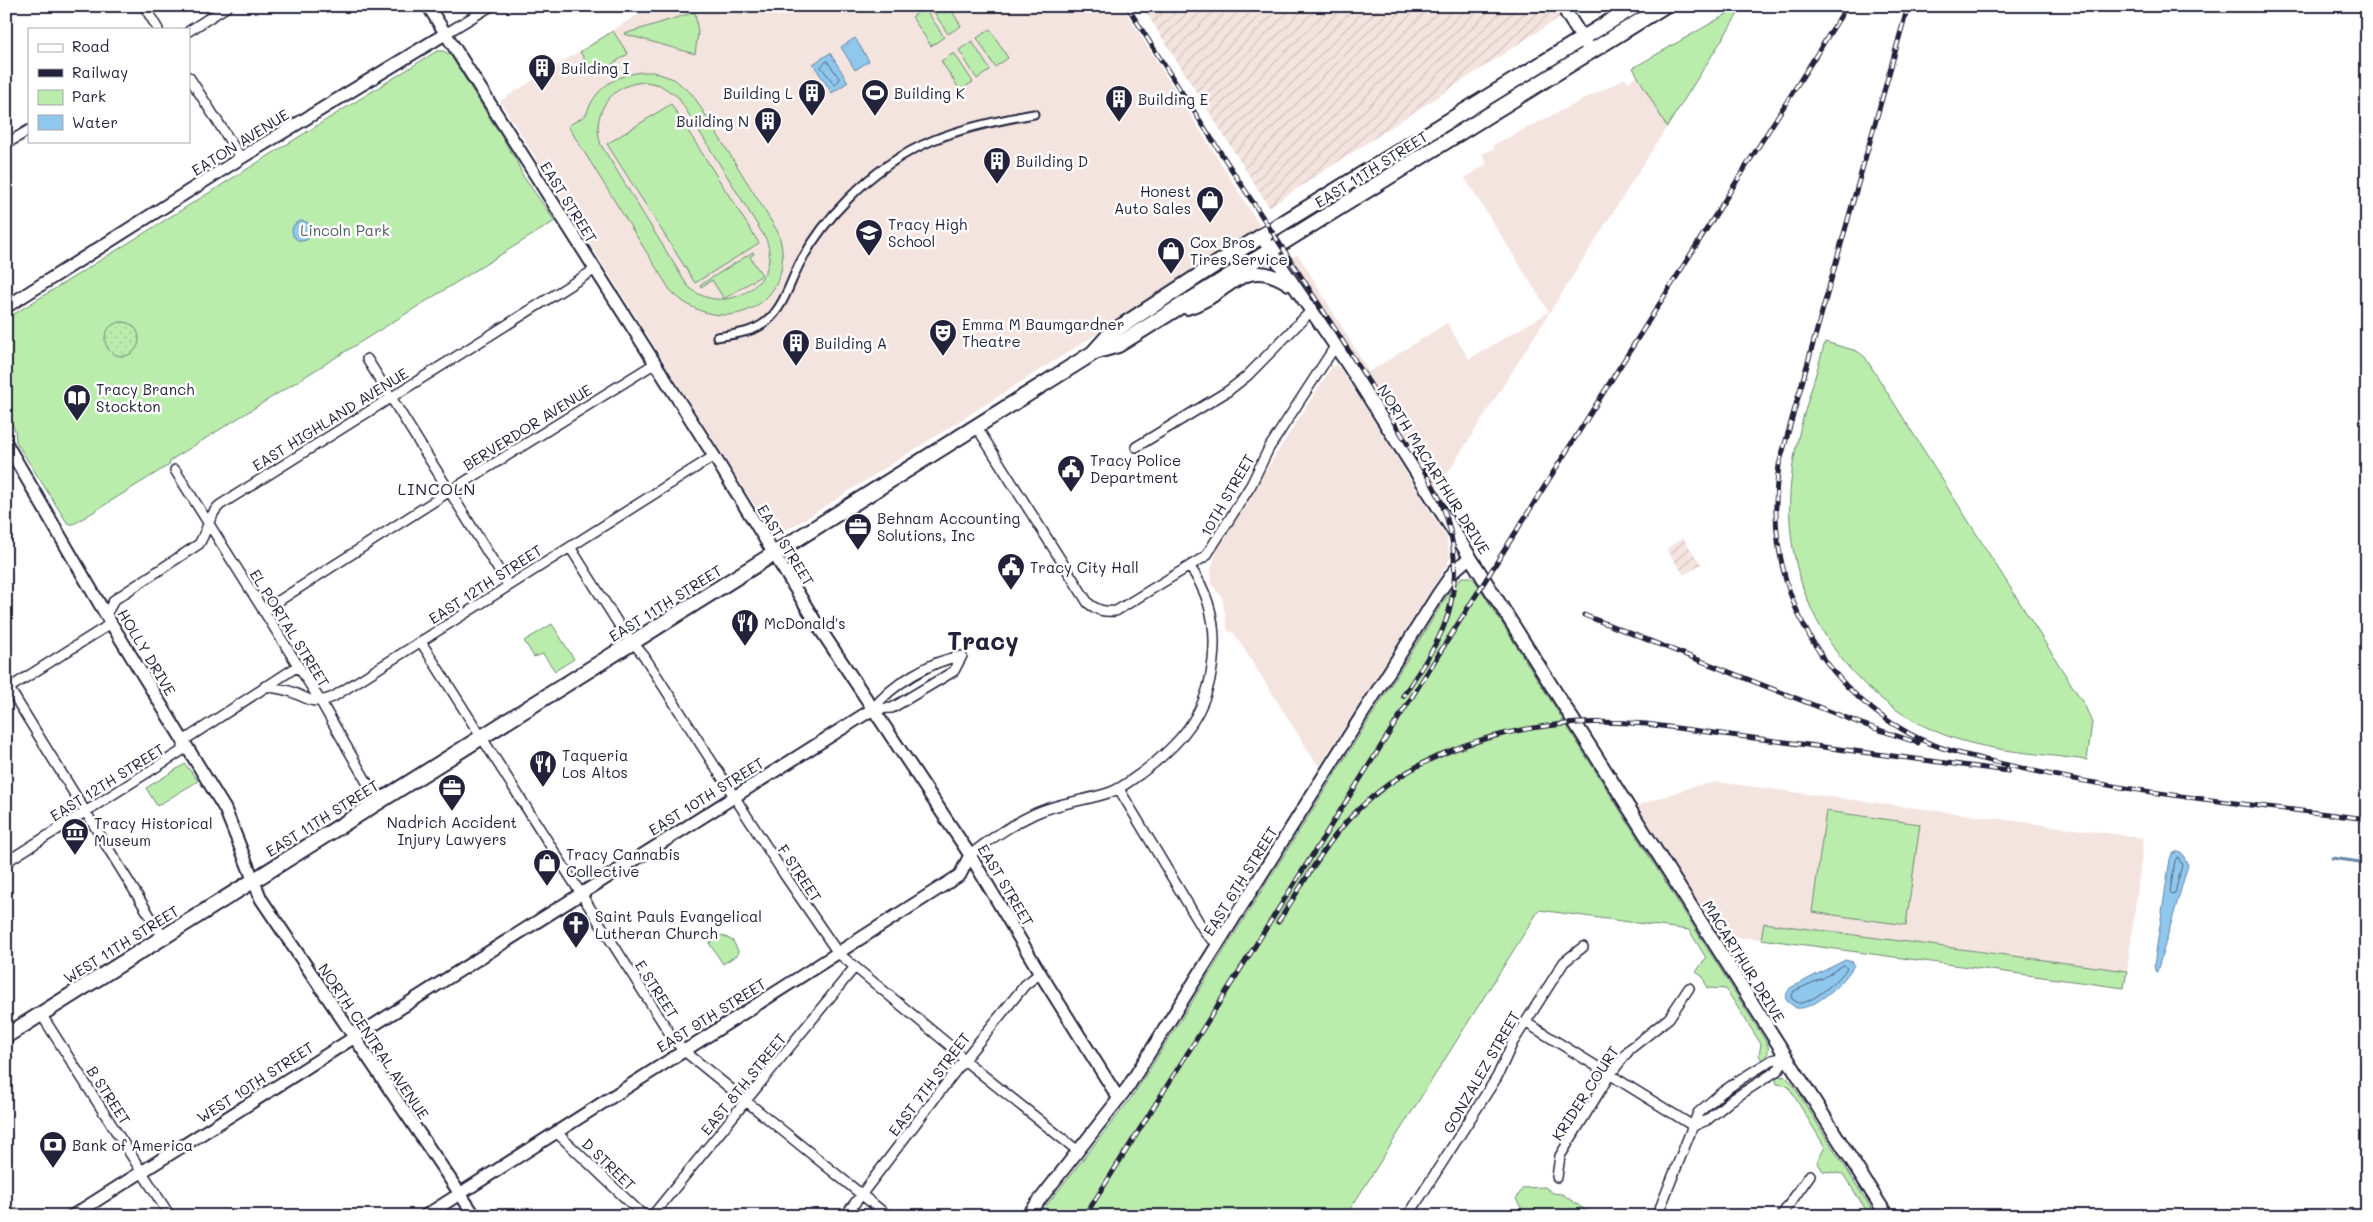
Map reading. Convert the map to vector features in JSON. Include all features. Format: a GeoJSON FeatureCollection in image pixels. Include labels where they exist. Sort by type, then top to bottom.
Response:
{"type":"FeatureCollection","features":[{"type":"Feature","properties":{"kind":"main road"},"geometry":{"type":"LineString","coordinates":[[1566,6],[1567,14],[1591,52]]}},
{"type":"Feature","properties":{"kind":"main road","name":"EAST 11TH STREET"},"geometry":{"type":"LineString","coordinates":[[253,880],[1093,352],[1111,333],[1261,235],[1635,6]]}},
{"type":"Feature","properties":{"kind":"main road","name":"EAST 11TH STREET"},"geometry":{"type":"LineString","coordinates":[[1093,352],[1118,345],[1664,6]]}},
{"type":"Feature","properties":{"kind":"main road","name":"NORTH MACARTHUR DRIVE"},"geometry":{"type":"LineString","coordinates":[[1261,235],[1294,287],[1336,345],[1575,723]]}},
{"type":"Feature","properties":{"kind":"main road"},"geometry":{"type":"LineString","coordinates":[[1167,313],[1194,306],[1252,272],[1265,272],[1277,276],[1294,287]]}},
{"type":"Feature","properties":{"kind":"main road","name":"MACARTHUR DRIVE"},"geometry":{"type":"LineString","coordinates":[[1575,723],[1887,1216]]}},
{"type":"Feature","properties":{"kind":"main road","name":"WEST 11TH STREET"},"geometry":{"type":"LineString","coordinates":[[6,1036],[253,880]]}},
{"type":"Feature","properties":{"kind":"street"},"geometry":{"type":"LineString","coordinates":[[144,6],[157,28]]}},
{"type":"Feature","properties":{"kind":"street"},"geometry":{"type":"LineString","coordinates":[[190,30],[228,6]]}},
{"type":"Feature","properties":{"kind":"street","name":"EAST STREET"},"geometry":{"type":"LineString","coordinates":[[428,6],[594,270],[714,456],[774,554],[873,709],[970,855],[1040,973],[1119,1099]]}},
{"type":"Feature","properties":{"kind":"street","name":"EATON AVENUE"},"geometry":{"type":"LineString","coordinates":[[6,307],[241,158],[491,6]]}},
{"type":"Feature","properties":{"kind":"street"},"geometry":{"type":"LineString","coordinates":[[190,79],[241,158]]}},
{"type":"Feature","properties":{"kind":"street"},"geometry":{"type":"LineString","coordinates":[[717,337],[750,330],[767,322],[781,306],[807,251],[826,224],[856,191],[890,164],[951,132],[976,124],[1034,114]]}},
{"type":"Feature","properties":{"kind":"street"},"geometry":{"type":"LineString","coordinates":[[6,144],[28,131]]}},
{"type":"Feature","properties":{"kind":"street","name":"EAST HIGHLAND AVENUE"},"geometry":{"type":"LineString","coordinates":[[8,689],[110,623],[106,614],[119,595],[199,544],[214,509],[594,270]]}},
{"type":"Feature","properties":{"kind":"street"},"geometry":{"type":"LineString","coordinates":[[1136,447],[1228,391],[1247,376],[1311,311]]}},
{"type":"Feature","properties":{"kind":"street","name":"10TH STREET"},"geometry":{"type":"LineString","coordinates":[[976,426],[1080,591],[1096,610],[1104,612],[1116,611],[1206,556],[1251,485],[1269,448],[1336,345]]}},
{"type":"Feature","properties":{"kind":"street"},"geometry":{"type":"LineString","coordinates":[[367,359],[508,585]]}},
{"type":"Feature","properties":{"kind":"street","name":"BERVERDOR AVENUE"},"geometry":{"type":"LineString","coordinates":[[263,611],[450,491],[654,364]]}},
{"type":"Feature","properties":{"kind":"street","name":"HOLLY DRIVE"},"geometry":{"type":"LineString","coordinates":[[6,443],[106,614],[225,809],[253,880]]}},
{"type":"Feature","properties":{"kind":"street","name":"EAST 12TH STREET"},"geometry":{"type":"LineString","coordinates":[[321,702],[333,697],[421,642],[714,456]]}},
{"type":"Feature","properties":{"kind":"street","name":"EL PORTAL STREET"},"geometry":{"type":"LineString","coordinates":[[174,470],[321,702],[370,786],[383,799]]}},
{"type":"Feature","properties":{"kind":"street","name":"F STREET"},"geometry":{"type":"LineString","coordinates":[[570,547],[621,628],[633,642],[838,953],[954,1048],[964,1060],[1078,1151]]}},
{"type":"Feature","properties":{"kind":"street","name":"EAST 6TH STREET"},"geometry":{"type":"LineString","coordinates":[[1027,1216],[1119,1099],[1449,578],[1462,562],[1470,557]]}},
{"type":"Feature","properties":{"kind":"street"},"geometry":{"type":"LineString","coordinates":[[970,855],[992,838],[1035,814],[1055,806],[1118,789],[1162,757],[1192,725],[1203,703],[1212,672],[1216,640],[1212,610],[1200,581],[1190,567]]}},
{"type":"Feature","properties":{"kind":"street","name":"E STREET"},"geometry":{"type":"LineString","coordinates":[[421,642],[682,1050],[888,1216]]}},
{"type":"Feature","properties":{"kind":"street","name":"EAST 10TH STREET"},"geometry":{"type":"LineString","coordinates":[[353,1037],[873,709],[883,696],[902,684],[946,658],[962,656],[954,671],[892,708],[873,709]]}},
{"type":"Feature","properties":{"kind":"street","name":"EAST 12TH STREET"},"geometry":{"type":"LineString","coordinates":[[6,862],[183,750],[183,741],[298,666]]}},
{"type":"Feature","properties":{"kind":"street"},"geometry":{"type":"LineString","coordinates":[[265,686],[290,692],[312,702],[321,702]]}},
{"type":"Feature","properties":{"kind":"street"},"geometry":{"type":"LineString","coordinates":[[8,689],[163,937]]}},
{"type":"Feature","properties":{"kind":"street"},"geometry":{"type":"LineString","coordinates":[[1118,789],[1200,925],[1208,936],[1218,944]]}},
{"type":"Feature","properties":{"kind":"street","name":"EAST 9TH STREET"},"geometry":{"type":"LineString","coordinates":[[425,1216],[682,1050],[960,875],[970,855]]}},
{"type":"Feature","properties":{"kind":"street","name":"NORTH CENTRAL AVENUE"},"geometry":{"type":"LineString","coordinates":[[253,880],[261,899],[475,1216]]}},
{"type":"Feature","properties":{"kind":"street","name":"GONZALEZ STREET"},"geometry":{"type":"LineString","coordinates":[[1408,1216],[1497,1077],[1512,1042],[1564,962],[1583,947]]}},
{"type":"Feature","properties":{"kind":"street","name":"EAST 8TH STREET"},"geometry":{"type":"LineString","coordinates":[[652,1216],[854,968]]}},
{"type":"Feature","properties":{"kind":"street","name":"EAST 7TH STREET"},"geometry":{"type":"LineString","coordinates":[[845,1216],[964,1060],[1025,985],[1040,973]]}},
{"type":"Feature","properties":{"kind":"street","name":"KRIDER COURT"},"geometry":{"type":"LineString","coordinates":[[1557,1177],[1560,1156],[1609,1076],[1630,1049],[1669,1018],[1689,988]]}},
{"type":"Feature","properties":{"kind":"street","name":"B STREET"},"geometry":{"type":"LineString","coordinates":[[41,1014],[170,1216]]}},
{"type":"Feature","properties":{"kind":"street"},"geometry":{"type":"LineString","coordinates":[[1525,1022],[1609,1076],[1694,1126]]}},
{"type":"Feature","properties":{"kind":"street","name":"WEST 10TH STREET"},"geometry":{"type":"LineString","coordinates":[[72,1216],[353,1037]]}},
{"type":"Feature","properties":{"kind":"street"},"geometry":{"type":"LineString","coordinates":[[1657,1216],[1694,1126],[1707,1120],[1778,1070],[1786,1057]]}},
{"type":"Feature","properties":{"kind":"street","name":"D STREET"},"geometry":{"type":"LineString","coordinates":[[556,1132],[644,1216]]}},
{"type":"Feature","properties":{"kind":"street"},"geometry":{"type":"LineString","coordinates":[[1781,1216],[1810,1175]]}},
{"type":"Feature","properties":{"kind":"shaded area","name":"Tracy High School"},"geometry":{"type":"Polygon","coordinates":[[[651,6],[1122,6],[1262,229],[794,526],[784,530],[773,528],[763,519],[500,101],[651,6]]]}},
{"type":"Feature","properties":{"kind":"shaded area"},"geometry":{"type":"Polygon","coordinates":[[[1142,6],[1577,6],[1269,207],[1142,6]]]}},
{"type":"Feature","properties":{"kind":"shaded area"},"geometry":{"type":"Polygon","coordinates":[[[1637,76],[1667,127],[1442,482],[1434,490],[1288,260],[1298,254],[1369,372],[1447,323],[1469,359],[1549,312],[1465,178],[1487,164],[1482,154],[1495,148],[1493,145],[1625,78],[1628,82],[1637,76]]]}},
{"type":"Feature","properties":{"kind":"shaded area"},"geometry":{"type":"Polygon","coordinates":[[[1335,365],[1340,368],[1446,536],[1450,557],[1320,766],[1316,763],[1234,633],[1228,631],[1222,597],[1212,585],[1211,569],[1219,544],[1331,368],[1335,365]]]}},
{"type":"Feature","properties":{"kind":"shaded area"},"geometry":{"type":"Polygon","coordinates":[[[1683,538],[1701,564],[1684,575],[1666,549],[1683,538]]]}},
{"type":"Feature","properties":{"kind":"shaded area"},"geometry":{"type":"Polygon","coordinates":[[[1717,782],[2144,838],[2127,971],[1764,923],[1761,939],[1720,936],[1637,806],[1691,787],[1717,782]]]}},
{"type":"Feature","properties":{"kind":"green space"},"geometry":{"type":"Polygon","coordinates":[[[930,6],[949,6],[961,26],[948,34],[930,6]]]}},
{"type":"Feature","properties":{"kind":"green space"},"geometry":{"type":"Polygon","coordinates":[[[1743,6],[1667,127],[1633,68],[1743,6]]]}},
{"type":"Feature","properties":{"kind":"green space"},"geometry":{"type":"Polygon","coordinates":[[[925,8],[944,37],[931,46],[912,17],[925,8]]]}},
{"type":"Feature","properties":{"kind":"green space"},"geometry":{"type":"Polygon","coordinates":[[[695,12],[698,33],[695,54],[624,34],[625,32],[627,33],[695,12]]]}},
{"type":"Feature","properties":{"kind":"green space"},"geometry":{"type":"Polygon","coordinates":[[[990,29],[1008,58],[995,67],[977,38],[990,29]]]}},
{"type":"Feature","properties":{"kind":"green space"},"geometry":{"type":"Polygon","coordinates":[[[613,31],[628,54],[595,75],[580,52],[613,31]]]}},
{"type":"Feature","properties":{"kind":"green space"},"geometry":{"type":"Polygon","coordinates":[[[972,41],[990,70],[977,79],[959,50],[972,41]]]}},
{"type":"Feature","properties":{"kind":"green space","name":"Lincoln Park"},"geometry":{"type":"Polygon","coordinates":[[[437,51],[444,51],[451,56],[516,160],[523,176],[555,221],[171,460],[169,465],[74,524],[68,524],[16,442],[15,430],[6,415],[6,319],[437,51]]]}},
{"type":"Feature","properties":{"kind":"green space"},"geometry":{"type":"Polygon","coordinates":[[[954,53],[973,82],[960,90],[941,61],[954,53]]]}},
{"type":"Feature","properties":{"kind":"green space"},"geometry":{"type":"Polygon","coordinates":[[[642,72],[653,72],[674,79],[693,95],[778,232],[782,257],[778,279],[768,296],[752,308],[733,314],[712,314],[690,306],[670,290],[568,126],[586,115],[590,104],[603,88],[621,77],[642,72]],[[646,82],[634,84],[614,94],[601,111],[598,133],[601,145],[687,285],[701,295],[716,299],[731,298],[746,292],[758,283],[766,271],[769,256],[766,239],[678,97],[660,85],[646,82]]]}},
{"type":"Feature","properties":{"kind":"green space"},"geometry":{"type":"Polygon","coordinates":[[[671,104],[759,243],[695,283],[607,144],[671,104]]]}},
{"type":"Feature","properties":{"kind":"green space"},"geometry":{"type":"Polygon","coordinates":[[[753,252],[754,254],[750,257],[762,275],[724,299],[712,280],[701,287],[700,285],[753,252]]]}},
{"type":"Feature","properties":{"kind":"green space"},"geometry":{"type":"Polygon","coordinates":[[[122,322],[129,323],[134,327],[138,332],[138,346],[134,351],[129,355],[122,356],[115,355],[110,351],[106,346],[105,339],[106,332],[110,327],[115,323],[122,322]]]}},
{"type":"Feature","properties":{"kind":"green space"},"geometry":{"type":"Polygon","coordinates":[[[1825,342],[1857,351],[1865,357],[2085,706],[2092,723],[2087,760],[2019,752],[1969,743],[1915,721],[1880,698],[1851,670],[1827,638],[1809,602],[1796,564],[1790,523],[1791,481],[1796,446],[1825,342]]]}},
{"type":"Feature","properties":{"kind":"green space"},"geometry":{"type":"Polygon","coordinates":[[[1462,577],[1471,577],[1476,582],[1767,1043],[1768,1053],[1766,1057],[1762,1060],[1759,1055],[1761,1044],[1726,989],[1707,988],[1703,977],[1696,972],[1706,958],[1689,930],[1539,910],[1346,1216],[1038,1216],[1132,1097],[1450,591],[1462,577]]]}},
{"type":"Feature","properties":{"kind":"green space"},"geometry":{"type":"Polygon","coordinates":[[[552,624],[574,659],[555,671],[543,654],[534,657],[524,641],[552,624]]]}},
{"type":"Feature","properties":{"kind":"green space"},"geometry":{"type":"Polygon","coordinates":[[[185,764],[198,781],[157,806],[146,788],[185,764]]]}},
{"type":"Feature","properties":{"kind":"green space"},"geometry":{"type":"Polygon","coordinates":[[[1826,811],[1920,824],[1906,925],[1812,912],[1826,811]]]}},
{"type":"Feature","properties":{"kind":"green space"},"geometry":{"type":"Polygon","coordinates":[[[1764,923],[2127,971],[2124,988],[1761,939],[1764,923]]]}},
{"type":"Feature","properties":{"kind":"green space"},"geometry":{"type":"Polygon","coordinates":[[[722,935],[733,941],[738,951],[737,955],[723,964],[709,943],[722,935]]]}},
{"type":"Feature","properties":{"kind":"green space"},"geometry":{"type":"Polygon","coordinates":[[[1779,1076],[1786,1077],[1792,1083],[1876,1216],[1870,1216],[1843,1174],[1823,1171],[1817,1162],[1825,1147],[1788,1086],[1777,1084],[1775,1078],[1779,1076]]]}},
{"type":"Feature","properties":{"kind":"green space"},"geometry":{"type":"Polygon","coordinates":[[[1545,1187],[1553,1193],[1562,1194],[1594,1216],[1526,1216],[1516,1199],[1523,1188],[1545,1187]]]}},
{"type":"Feature","properties":{"kind":"water"},"geometry":{"type":"Polygon","coordinates":[[[855,38],[869,61],[855,70],[841,47],[855,38]]]}},
{"type":"Feature","properties":{"kind":"water"},"geometry":{"type":"Polygon","coordinates":[[[830,53],[848,82],[832,93],[813,64],[830,53]]]}},
{"type":"Feature","properties":{"kind":"water"},"geometry":{"type":"Polygon","coordinates":[[[302,221],[309,224],[312,231],[309,238],[302,241],[295,238],[292,231],[295,224],[302,221]]]}},
{"type":"Feature","properties":{"kind":"water"},"geometry":{"type":"Polygon","coordinates":[[[2178,851],[2182,853],[2188,865],[2157,972],[2154,965],[2170,859],[2172,854],[2178,851]]]}},
{"type":"Feature","properties":{"kind":"water"},"geometry":{"type":"Polygon","coordinates":[[[1845,960],[1853,962],[1854,965],[1845,978],[1820,1000],[1803,1008],[1796,1008],[1787,1001],[1785,997],[1790,988],[1845,960]]]}},
{"type":"Feature","properties":{"kind":"waterway"},"geometry":{"type":"LineString","coordinates":[[2332,858],[2367,863]]}},
{"type":"Feature","properties":{"kind":"railway"},"geometry":{"type":"LineString","coordinates":[[1127,6],[1356,362],[1431,482],[1440,500],[1452,539],[1454,559],[1452,599],[1439,637],[1403,696]]}},
{"type":"Feature","properties":{"kind":"railway"},"geometry":{"type":"LineString","coordinates":[[1085,1216],[1847,6]]}},
{"type":"Feature","properties":{"kind":"railway"},"geometry":{"type":"LineString","coordinates":[[1908,6],[1779,465],[1776,506],[1779,546],[1787,584],[1801,620],[1821,654],[1846,685],[1875,711],[1910,734],[1934,745],[1986,760],[2099,784],[2367,819]]}},
{"type":"Feature","properties":{"kind":"railway"},"geometry":{"type":"LineString","coordinates":[[1584,615],[1862,724],[1918,743]]}},
{"type":"Feature","properties":{"kind":"railway"},"geometry":{"type":"LineString","coordinates":[[1278,922],[1320,856],[1339,831],[1378,792],[1412,770],[1448,752],[1486,738],[1526,729],[1606,722],[1646,724],[2008,771]]}},
{"type":"Feature","properties":{"kind":"place","name":"Building I"},"geometry":{"type":"Point","coordinates":[542,92]}},
{"type":"Feature","properties":{"kind":"place","name":"Building L"},"geometry":{"type":"Point","coordinates":[812,117]}},
{"type":"Feature","properties":{"kind":"place","name":"Building K"},"geometry":{"type":"Point","coordinates":[875,117]}},
{"type":"Feature","properties":{"kind":"place","name":"Building E"},"geometry":{"type":"Point","coordinates":[1119,123]}},
{"type":"Feature","properties":{"kind":"place","name":"Building N"},"geometry":{"type":"Point","coordinates":[768,145]}},
{"type":"Feature","properties":{"kind":"place","name":"Building D"},"geometry":{"type":"Point","coordinates":[997,185]}},
{"type":"Feature","properties":{"kind":"place","name":"Honest Auto Sales"},"geometry":{"type":"Point","coordinates":[1210,224]}},
{"type":"Feature","properties":{"kind":"place","name":"Tracy High School"},"geometry":{"type":"Point","coordinates":[869,257]}},
{"type":"Feature","properties":{"kind":"place","name":"Cox Bros Tires Service"},"geometry":{"type":"Point","coordinates":[1171,275]}},
{"type":"Feature","properties":{"kind":"place","name":"Emma M Baumgardner Theatre"},"geometry":{"type":"Point","coordinates":[943,357]}},
{"type":"Feature","properties":{"kind":"place","name":"Building A"},"geometry":{"type":"Point","coordinates":[796,367]}},
{"type":"Feature","properties":{"kind":"place","name":"Tracy Branch Stockton"},"geometry":{"type":"Point","coordinates":[77,422]}},
{"type":"Feature","properties":{"kind":"place","name":"Tracy Police Department"},"geometry":{"type":"Point","coordinates":[1071,493]}},
{"type":"Feature","properties":{"kind":"place","name":"Behnam Accounting Solutions, Inc"},"geometry":{"type":"Point","coordinates":[858,551]}},
{"type":"Feature","properties":{"kind":"place","name":"Tracy City Hall"},"geometry":{"type":"Point","coordinates":[1011,591]}},
{"type":"Feature","properties":{"kind":"place","name":"McDonald's"},"geometry":{"type":"Point","coordinates":[745,647]}},
{"type":"Feature","properties":{"kind":"place","name":"Taqueria Los Altos"},"geometry":{"type":"Point","coordinates":[543,788]}},
{"type":"Feature","properties":{"kind":"place","name":"Nadrich Accident Injury Lawyers"},"geometry":{"type":"Point","coordinates":[452,812]}},
{"type":"Feature","properties":{"kind":"place","name":"Tracy Historical Museum"},"geometry":{"type":"Point","coordinates":[75,856]}},
{"type":"Feature","properties":{"kind":"place","name":"Tracy Cannabis Collective"},"geometry":{"type":"Point","coordinates":[547,887]}},
{"type":"Feature","properties":{"kind":"place","name":"Saint Pauls Evangelical Lutheran Church"},"geometry":{"type":"Point","coordinates":[576,949]}},
{"type":"Feature","properties":{"kind":"place","name":"Bank of America"},"geometry":{"type":"Point","coordinates":[53,1169]}},
{"type":"Feature","properties":{"kind":"district","name":"LINCOLN"},"geometry":{"type":"Point","coordinates":[437,488]}},
{"type":"Feature","properties":{"kind":"district","name":"Tracy"},"geometry":{"type":"Point","coordinates":[983,640]}}]}
